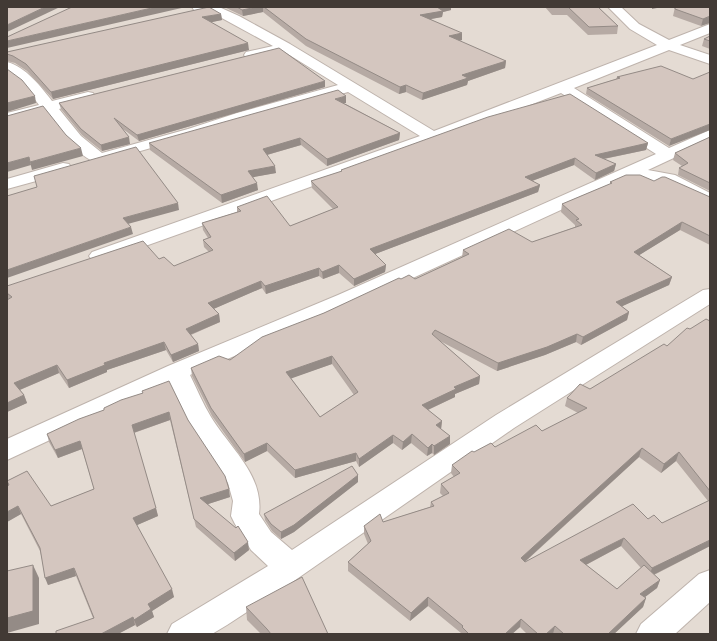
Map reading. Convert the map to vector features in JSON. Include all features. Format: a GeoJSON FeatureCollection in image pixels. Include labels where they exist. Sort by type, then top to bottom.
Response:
{"type":"FeatureCollection","features":[{"type":"Feature","properties":{"kind":"street"},"geometry":{"type":"LineString","coordinates":[[614,7],[634,28],[648,36],[710,60]]}},
{"type":"Feature","properties":{"kind":"street"},"geometry":{"type":"LineString","coordinates":[[203,9],[235,19],[285,47],[433,137]]}},
{"type":"Feature","properties":{"kind":"street"},"geometry":{"type":"LineString","coordinates":[[82,262],[433,137],[562,88],[710,28]]}},
{"type":"Feature","properties":{"kind":"street"},"geometry":{"type":"LineString","coordinates":[[240,58],[285,47]]}},
{"type":"Feature","properties":{"kind":"street"},"geometry":{"type":"LineString","coordinates":[[7,66],[30,83],[75,139],[98,158]]}},
{"type":"Feature","properties":{"kind":"street"},"geometry":{"type":"LineString","coordinates":[[7,184],[194,132],[242,116],[349,87]]}},
{"type":"Feature","properties":{"kind":"street"},"geometry":{"type":"LineString","coordinates":[[562,88],[664,157],[674,174],[669,179]]}},
{"type":"Feature","properties":{"kind":"street"},"geometry":{"type":"LineString","coordinates":[[7,118],[100,93]]}},
{"type":"Feature","properties":{"kind":"street"},"geometry":{"type":"LineString","coordinates":[[7,450],[176,372],[346,300],[623,176],[710,135]]}},
{"type":"Feature","properties":{"kind":"street"},"geometry":{"type":"LineString","coordinates":[[623,176],[648,176],[669,179],[710,200]]}},
{"type":"Feature","properties":{"kind":"street"},"geometry":{"type":"LineString","coordinates":[[183,634],[232,606],[379,505],[525,408],[710,295]]}},
{"type":"Feature","properties":{"kind":"street"},"geometry":{"type":"LineString","coordinates":[[176,372],[200,421],[240,480],[247,501],[245,516],[261,541],[290,567]]}},
{"type":"Feature","properties":{"kind":"street"},"geometry":{"type":"LineString","coordinates":[[652,634],[710,583]]}},
{"type":"Feature","properties":{"kind":"shaded area"},"geometry":{"type":"Polygon","coordinates":[[[7,7],[710,7],[710,634],[7,634],[7,7]]]}},
{"type":"Feature","properties":{"kind":"building"},"geometry":{"type":"Polygon","coordinates":[[[7,7],[45,7],[7,25],[7,7]]]}},
{"type":"Feature","properties":{"kind":"building"},"geometry":{"type":"Polygon","coordinates":[[[72,7],[156,7],[7,41],[7,37],[72,7]]]}},
{"type":"Feature","properties":{"kind":"building"},"geometry":{"type":"Polygon","coordinates":[[[209,7],[221,14],[202,17],[248,43],[51,92],[26,64],[7,54],[7,52],[209,7]]]}},
{"type":"Feature","properties":{"kind":"building"},"geometry":{"type":"Polygon","coordinates":[[[237,7],[257,7],[242,10],[237,7]]]}},
{"type":"Feature","properties":{"kind":"building"},"geometry":{"type":"Polygon","coordinates":[[[264,7],[437,7],[443,11],[420,15],[462,33],[449,36],[506,61],[462,75],[468,78],[423,93],[406,85],[400,87],[306,39],[264,7]]]}},
{"type":"Feature","properties":{"kind":"building"},"geometry":{"type":"Polygon","coordinates":[[[568,7],[598,7],[618,26],[589,27],[568,7]]]}},
{"type":"Feature","properties":{"kind":"building"},"geometry":{"type":"Polygon","coordinates":[[[675,7],[710,7],[710,16],[703,19],[675,9],[675,7]]]}},
{"type":"Feature","properties":{"kind":"building"},"geometry":{"type":"Polygon","coordinates":[[[710,36],[710,41],[704,39],[710,36]]]}},
{"type":"Feature","properties":{"kind":"building"},"geometry":{"type":"Polygon","coordinates":[[[279,48],[325,81],[137,135],[114,118],[129,137],[101,145],[81,129],[59,103],[279,48]]]}},
{"type":"Feature","properties":{"kind":"building"},"geometry":{"type":"Polygon","coordinates":[[[661,66],[693,79],[710,72],[710,124],[671,139],[587,88],[620,78],[617,77],[661,66]]]}},
{"type":"Feature","properties":{"kind":"building"},"geometry":{"type":"Polygon","coordinates":[[[7,69],[22,80],[35,96],[7,103],[7,69]]]}},
{"type":"Feature","properties":{"kind":"building"},"geometry":{"type":"Polygon","coordinates":[[[338,90],[346,96],[335,99],[400,133],[327,159],[300,138],[263,149],[275,166],[248,171],[257,183],[221,195],[149,143],[338,90]]]}},
{"type":"Feature","properties":{"kind":"building"},"geometry":{"type":"Polygon","coordinates":[[[570,94],[648,143],[595,155],[616,164],[596,173],[575,158],[525,177],[540,185],[370,249],[386,265],[354,279],[339,265],[322,272],[319,268],[265,286],[261,281],[208,303],[219,314],[186,329],[198,344],[171,355],[164,342],[104,363],[105,365],[67,380],[57,365],[14,383],[24,395],[7,403],[7,300],[12,297],[7,293],[7,286],[143,241],[159,259],[164,257],[174,266],[213,250],[203,240],[211,237],[202,223],[241,211],[237,207],[267,196],[290,226],[338,207],[311,181],[488,117],[570,94]]]}},
{"type":"Feature","properties":{"kind":"building"},"geometry":{"type":"Polygon","coordinates":[[[43,106],[66,135],[81,148],[30,162],[29,157],[7,163],[7,116],[43,106]]]}},
{"type":"Feature","properties":{"kind":"building"},"geometry":{"type":"Polygon","coordinates":[[[710,137],[710,183],[679,168],[688,163],[675,153],[710,137]]]}},
{"type":"Feature","properties":{"kind":"building"},"geometry":{"type":"Polygon","coordinates":[[[136,147],[178,203],[123,218],[131,227],[7,270],[7,196],[37,187],[34,176],[136,147]]]}},
{"type":"Feature","properties":{"kind":"building"},"geometry":{"type":"Polygon","coordinates":[[[626,175],[640,175],[654,181],[665,177],[710,197],[710,236],[682,222],[634,252],[672,277],[616,302],[629,312],[583,337],[577,334],[547,347],[498,363],[435,330],[432,334],[480,376],[454,387],[456,389],[422,405],[442,421],[436,425],[450,436],[434,446],[432,444],[428,448],[412,434],[403,442],[393,435],[359,459],[356,453],[295,470],[267,443],[244,454],[211,408],[191,368],[219,356],[230,360],[262,337],[324,313],[399,278],[401,279],[409,275],[415,279],[469,254],[463,250],[509,229],[532,242],[582,225],[576,220],[579,219],[562,204],[612,183],[610,182],[626,175]],[[332,356],[286,372],[320,417],[358,392],[332,356]]]}},
{"type":"Feature","properties":{"kind":"building"},"geometry":{"type":"Polygon","coordinates":[[[706,319],[710,321],[710,491],[679,452],[664,464],[642,448],[521,558],[525,562],[633,504],[648,519],[654,515],[662,523],[710,500],[710,540],[652,568],[624,538],[580,560],[617,589],[644,565],[660,580],[640,594],[646,598],[608,634],[564,634],[555,626],[546,634],[538,634],[521,619],[505,634],[469,634],[462,627],[463,626],[428,597],[411,613],[348,562],[371,541],[364,526],[380,514],[383,522],[434,506],[431,502],[449,493],[441,484],[460,473],[452,465],[472,451],[474,452],[491,443],[495,447],[536,425],[542,431],[587,408],[567,398],[580,384],[590,389],[664,344],[667,346],[687,328],[690,329],[706,319]]]}},
{"type":"Feature","properties":{"kind":"building"},"geometry":{"type":"Polygon","coordinates":[[[169,381],[188,420],[225,476],[229,489],[200,498],[236,528],[238,526],[248,542],[234,553],[194,519],[169,412],[132,425],[156,508],[133,518],[172,589],[148,604],[151,609],[134,620],[133,617],[101,634],[56,634],[56,631],[94,618],[74,568],[45,578],[40,548],[18,506],[7,512],[7,486],[9,485],[7,481],[27,471],[51,506],[94,489],[80,441],[55,450],[47,434],[79,419],[104,410],[104,408],[121,400],[143,393],[142,391],[169,381]]]}},
{"type":"Feature","properties":{"kind":"building"},"geometry":{"type":"Polygon","coordinates":[[[352,466],[358,475],[294,525],[281,532],[271,524],[264,514],[352,466]]]}},
{"type":"Feature","properties":{"kind":"building"},"geometry":{"type":"Polygon","coordinates":[[[33,565],[33,611],[7,618],[7,571],[33,565]]]}},
{"type":"Feature","properties":{"kind":"building"},"geometry":{"type":"Polygon","coordinates":[[[302,577],[328,634],[271,634],[246,607],[302,577]]]}}]}
